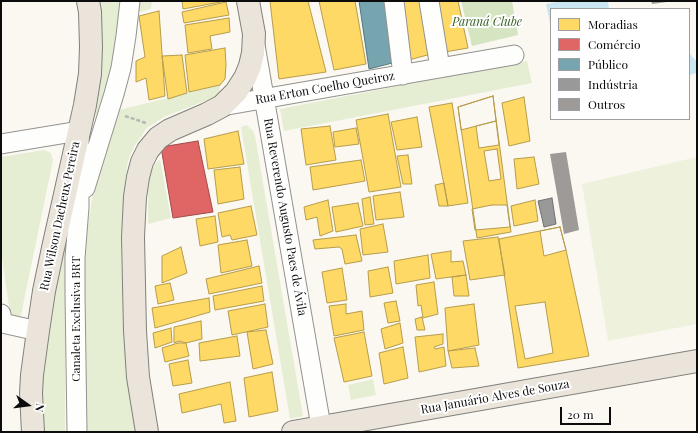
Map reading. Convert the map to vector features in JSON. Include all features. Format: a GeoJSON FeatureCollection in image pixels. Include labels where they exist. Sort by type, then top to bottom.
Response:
{"type":"FeatureCollection","features":[{"type":"Feature","properties":{"kind":"main road","name":"Rua Reverendo Augusto Paes de Ávila"},"geometry":{"type":"LineString","coordinates":[[248,1],[254,34]]}},
{"type":"Feature","properties":{"kind":"main road","name":"Rua Wilson Dacheux Pereira"},"geometry":{"type":"LineString","coordinates":[[33,432],[31,393],[34,354],[44,291],[85,105],[90,74],[90,5]]}},
{"type":"Feature","properties":{"kind":"main road"},"geometry":{"type":"LineString","coordinates":[[222,106],[236,92],[245,78],[253,53],[254,34]]}},
{"type":"Feature","properties":{"kind":"main road","name":"Rua Erton Coelho Queiroz"},"geometry":{"type":"LineString","coordinates":[[147,432],[138,377],[135,331],[133,237],[135,197],[138,177],[142,162],[148,150],[158,138],[170,130],[222,106]]}},
{"type":"Feature","properties":{"kind":"main road","name":"Rua Januário Alves de Souza"},"geometry":{"type":"LineString","coordinates":[[293,432],[322,430],[697,361]]}},
{"type":"Feature","properties":{"kind":"street","name":"Canaleta Exclusiva BRT"},"geometry":{"type":"LineString","coordinates":[[79,207],[121,68],[130,1]]}},
{"type":"Feature","properties":{"kind":"street"},"geometry":{"type":"LineString","coordinates":[[394,1],[403,75]]}},
{"type":"Feature","properties":{"kind":"street"},"geometry":{"type":"LineString","coordinates":[[429,1],[440,68]]}},
{"type":"Feature","properties":{"kind":"street","name":"Rua Reverendo Augusto Paes de Ávila"},"geometry":{"type":"LineString","coordinates":[[254,34],[322,430]]}},
{"type":"Feature","properties":{"kind":"street","name":"Rua Erton Coelho Queiroz"},"geometry":{"type":"LineString","coordinates":[[222,106],[514,55]]}},
{"type":"Feature","properties":{"kind":"street","name":"Canaleta Exclusiva BRT"},"geometry":{"type":"LineString","coordinates":[[77,432],[75,279],[79,207],[79,131]]}},
{"type":"Feature","properties":{"kind":"street"},"geometry":{"type":"LineString","coordinates":[[1,144],[79,131]]}},
{"type":"Feature","properties":{"kind":"street"},"geometry":{"type":"LineString","coordinates":[[1,314],[2,323],[38,331]]}},
{"type":"Feature","properties":{"kind":"path"},"geometry":{"type":"LineString","coordinates":[[109,111],[170,130]]}},
{"type":"Feature","properties":{"kind":"green space"},"geometry":{"type":"Polygon","coordinates":[[[98,1],[123,1],[112,74],[95,128],[99,41],[98,1]]]}},
{"type":"Feature","properties":{"kind":"green space"},"geometry":{"type":"Polygon","coordinates":[[[136,1],[152,1],[151,9],[135,13],[136,1]]]}},
{"type":"Feature","properties":{"kind":"green space","name":"Paraná Clube"},"geometry":{"type":"Polygon","coordinates":[[[461,1],[512,1],[518,35],[472,46],[461,1]]]}},
{"type":"Feature","properties":{"kind":"green space"},"geometry":{"type":"Polygon","coordinates":[[[527,61],[532,83],[284,131],[280,109],[527,61]]]}},
{"type":"Feature","properties":{"kind":"green space"},"geometry":{"type":"Polygon","coordinates":[[[220,85],[220,95],[164,117],[147,128],[135,145],[128,160],[121,237],[122,276],[135,432],[86,432],[86,235],[94,188],[119,110],[220,85]]]}},
{"type":"Feature","properties":{"kind":"green space"},"geometry":{"type":"Polygon","coordinates":[[[247,125],[253,131],[255,136],[303,416],[290,419],[241,127],[247,125]]]}},
{"type":"Feature","properties":{"kind":"green space"},"geometry":{"type":"Polygon","coordinates":[[[44,150],[51,153],[53,160],[21,315],[15,318],[10,314],[1,251],[1,157],[44,150]]]}},
{"type":"Feature","properties":{"kind":"green space"},"geometry":{"type":"Polygon","coordinates":[[[697,157],[697,324],[608,341],[582,184],[697,157]]]}},
{"type":"Feature","properties":{"kind":"green space"},"geometry":{"type":"Polygon","coordinates":[[[160,159],[171,218],[148,224],[149,181],[155,164],[160,159]]]}},
{"type":"Feature","properties":{"kind":"green space"},"geometry":{"type":"Polygon","coordinates":[[[66,215],[65,432],[40,432],[41,378],[66,215]]]}},
{"type":"Feature","properties":{"kind":"green space"},"geometry":{"type":"Polygon","coordinates":[[[373,379],[376,395],[351,400],[348,385],[373,379]]]}},
{"type":"Feature","properties":{"kind":"water"},"geometry":{"type":"Polygon","coordinates":[[[561,1],[608,1],[609,8],[550,8],[550,23],[546,4],[561,1]]]}},
{"type":"Feature","properties":{"kind":"water"},"geometry":{"type":"Polygon","coordinates":[[[690,54],[697,62],[697,73],[690,75],[690,54]]]}},
{"type":"Feature","properties":{"kind":"building: Moradias"},"geometry":{"type":"Polygon","coordinates":[[[182,1],[226,1],[183,9],[182,1]]]}},
{"type":"Feature","properties":{"kind":"building: Moradias"},"geometry":{"type":"Polygon","coordinates":[[[270,1],[308,1],[326,72],[279,79],[270,1]]]}},
{"type":"Feature","properties":{"kind":"building: Moradias"},"geometry":{"type":"Polygon","coordinates":[[[319,1],[355,1],[366,64],[334,70],[319,1]]]}},
{"type":"Feature","properties":{"kind":"building: Moradias"},"geometry":{"type":"Polygon","coordinates":[[[398,1],[426,1],[435,53],[405,61],[398,1]]]}},
{"type":"Feature","properties":{"kind":"building: Moradias"},"geometry":{"type":"Polygon","coordinates":[[[431,1],[458,1],[468,48],[439,53],[431,1]]]}},
{"type":"Feature","properties":{"kind":"building: Moradias"},"geometry":{"type":"Polygon","coordinates":[[[226,2],[229,15],[184,23],[182,12],[226,2]]]}},
{"type":"Feature","properties":{"kind":"building: Moradias"},"geometry":{"type":"Polygon","coordinates":[[[159,11],[165,96],[149,100],[146,78],[136,82],[136,61],[145,57],[139,16],[159,11]]]}},
{"type":"Feature","properties":{"kind":"building: Moradias"},"geometry":{"type":"Polygon","coordinates":[[[229,18],[230,32],[210,36],[212,49],[188,53],[185,25],[229,18]]]}},
{"type":"Feature","properties":{"kind":"building: Moradias"},"geometry":{"type":"Polygon","coordinates":[[[225,48],[225,79],[220,85],[189,92],[185,55],[225,48]]]}},
{"type":"Feature","properties":{"kind":"building: Moradias"},"geometry":{"type":"Polygon","coordinates":[[[182,55],[187,93],[168,99],[162,56],[182,55]]]}},
{"type":"Feature","properties":{"kind":"building: Moradias"},"geometry":{"type":"Polygon","coordinates":[[[493,96],[511,232],[477,238],[458,107],[493,96]]]}},
{"type":"Feature","properties":{"kind":"building: Moradias"},"geometry":{"type":"Polygon","coordinates":[[[493,96],[496,121],[461,130],[458,107],[493,96]]]}},
{"type":"Feature","properties":{"kind":"building: Moradias"},"geometry":{"type":"Polygon","coordinates":[[[524,97],[530,141],[509,146],[502,103],[524,97]]]}},
{"type":"Feature","properties":{"kind":"building: Moradias"},"geometry":{"type":"Polygon","coordinates":[[[452,103],[468,203],[448,206],[429,107],[452,103]]]}},
{"type":"Feature","properties":{"kind":"building: Moradias"},"geometry":{"type":"Polygon","coordinates":[[[388,114],[401,187],[369,192],[356,120],[388,114]]]}},
{"type":"Feature","properties":{"kind":"building: Moradias"},"geometry":{"type":"Polygon","coordinates":[[[417,117],[422,147],[397,150],[391,122],[417,117]]]}},
{"type":"Feature","properties":{"kind":"building: Moradias"},"geometry":{"type":"Polygon","coordinates":[[[496,121],[499,145],[479,148],[476,126],[496,121]]]}},
{"type":"Feature","properties":{"kind":"building: Moradias"},"geometry":{"type":"Polygon","coordinates":[[[330,126],[336,160],[306,165],[301,129],[330,126]]]}},
{"type":"Feature","properties":{"kind":"building: Moradias"},"geometry":{"type":"Polygon","coordinates":[[[356,128],[359,144],[335,147],[333,132],[356,128]]]}},
{"type":"Feature","properties":{"kind":"building: Moradias"},"geometry":{"type":"Polygon","coordinates":[[[238,131],[244,164],[208,169],[204,139],[238,131]]]}},
{"type":"Feature","properties":{"kind":"building: Moradias"},"geometry":{"type":"Polygon","coordinates":[[[497,149],[501,179],[489,181],[484,151],[497,149]]]}},
{"type":"Feature","properties":{"kind":"building: Moradias"},"geometry":{"type":"Polygon","coordinates":[[[408,155],[412,184],[403,184],[397,156],[408,155]]]}},
{"type":"Feature","properties":{"kind":"building: Moradias"},"geometry":{"type":"Polygon","coordinates":[[[534,157],[539,184],[517,189],[514,159],[534,157]]]}},
{"type":"Feature","properties":{"kind":"building: Moradias"},"geometry":{"type":"Polygon","coordinates":[[[361,160],[365,181],[313,190],[310,167],[361,160]]]}},
{"type":"Feature","properties":{"kind":"building: Moradias"},"geometry":{"type":"Polygon","coordinates":[[[240,167],[244,199],[218,204],[214,170],[240,167]]]}},
{"type":"Feature","properties":{"kind":"building: Moradias"},"geometry":{"type":"Polygon","coordinates":[[[444,183],[448,206],[439,206],[435,185],[444,183]]]}},
{"type":"Feature","properties":{"kind":"building: Moradias"},"geometry":{"type":"Polygon","coordinates":[[[400,192],[404,217],[376,220],[373,196],[400,192]]]}},
{"type":"Feature","properties":{"kind":"building: Moradias"},"geometry":{"type":"Polygon","coordinates":[[[370,197],[374,224],[365,225],[362,199],[370,197]]]}},
{"type":"Feature","properties":{"kind":"building: Moradias"},"geometry":{"type":"Polygon","coordinates":[[[328,200],[333,231],[320,236],[317,217],[306,220],[304,207],[328,200]]]}},
{"type":"Feature","properties":{"kind":"building: Moradias"},"geometry":{"type":"Polygon","coordinates":[[[535,200],[538,221],[514,226],[511,206],[535,200]]]}},
{"type":"Feature","properties":{"kind":"building: Moradias"},"geometry":{"type":"Polygon","coordinates":[[[358,203],[363,226],[336,232],[332,207],[358,203]]]}},
{"type":"Feature","properties":{"kind":"building: Moradias"},"geometry":{"type":"Polygon","coordinates":[[[492,205],[507,205],[510,227],[475,230],[472,209],[492,205]]]}},
{"type":"Feature","properties":{"kind":"building: Moradias"},"geometry":{"type":"Polygon","coordinates":[[[251,206],[257,235],[232,240],[230,235],[222,237],[218,213],[251,206]]]}},
{"type":"Feature","properties":{"kind":"building: Moradias"},"geometry":{"type":"Polygon","coordinates":[[[215,216],[218,242],[200,246],[196,219],[215,216]]]}},
{"type":"Feature","properties":{"kind":"building: Moradias"},"geometry":{"type":"Polygon","coordinates":[[[383,224],[388,252],[363,255],[360,229],[383,224]]]}},
{"type":"Feature","properties":{"kind":"building: Moradias"},"geometry":{"type":"Polygon","coordinates":[[[560,227],[589,356],[518,368],[499,239],[560,227]]]}},
{"type":"Feature","properties":{"kind":"building: Moradias"},"geometry":{"type":"Polygon","coordinates":[[[560,227],[566,250],[544,256],[540,231],[560,227]]]}},
{"type":"Feature","properties":{"kind":"building: Moradias"},"geometry":{"type":"Polygon","coordinates":[[[356,235],[362,261],[345,264],[342,249],[339,247],[315,249],[313,240],[356,235]]]}},
{"type":"Feature","properties":{"kind":"building: Moradias"},"geometry":{"type":"Polygon","coordinates":[[[498,237],[505,275],[470,280],[463,241],[498,237]]]}},
{"type":"Feature","properties":{"kind":"building: Moradias"},"geometry":{"type":"Polygon","coordinates":[[[247,240],[252,266],[221,273],[218,245],[247,240]]]}},
{"type":"Feature","properties":{"kind":"building: Moradias"},"geometry":{"type":"Polygon","coordinates":[[[181,247],[187,273],[162,283],[162,256],[181,247]]]}},
{"type":"Feature","properties":{"kind":"building: Moradias"},"geometry":{"type":"Polygon","coordinates":[[[451,251],[451,262],[463,261],[466,275],[436,279],[431,254],[451,251]]]}},
{"type":"Feature","properties":{"kind":"building: Moradias"},"geometry":{"type":"Polygon","coordinates":[[[428,255],[430,278],[396,284],[394,261],[428,255]]]}},
{"type":"Feature","properties":{"kind":"building: Moradias"},"geometry":{"type":"Polygon","coordinates":[[[259,266],[262,283],[209,294],[206,279],[259,266]]]}},
{"type":"Feature","properties":{"kind":"building: Moradias"},"geometry":{"type":"Polygon","coordinates":[[[388,267],[393,293],[370,297],[368,271],[388,267]]]}},
{"type":"Feature","properties":{"kind":"building: Moradias"},"geometry":{"type":"Polygon","coordinates":[[[342,268],[347,300],[327,303],[322,272],[342,268]]]}},
{"type":"Feature","properties":{"kind":"building: Moradias"},"geometry":{"type":"Polygon","coordinates":[[[466,275],[469,296],[454,296],[452,277],[466,275]]]}},
{"type":"Feature","properties":{"kind":"building: Moradias"},"geometry":{"type":"Polygon","coordinates":[[[434,282],[438,314],[423,318],[421,305],[418,306],[416,285],[434,282]]]}},
{"type":"Feature","properties":{"kind":"building: Moradias"},"geometry":{"type":"Polygon","coordinates":[[[170,283],[174,300],[158,304],[155,286],[170,283]]]}},
{"type":"Feature","properties":{"kind":"building: Moradias"},"geometry":{"type":"Polygon","coordinates":[[[262,286],[264,301],[215,310],[213,296],[262,286]]]}},
{"type":"Feature","properties":{"kind":"building: Moradias"},"geometry":{"type":"Polygon","coordinates":[[[209,298],[210,312],[155,328],[152,308],[209,298]]]}},
{"type":"Feature","properties":{"kind":"building: Moradias"},"geometry":{"type":"Polygon","coordinates":[[[396,301],[400,321],[388,323],[384,303],[396,301]]]}},
{"type":"Feature","properties":{"kind":"building: Moradias"},"geometry":{"type":"Polygon","coordinates":[[[545,302],[553,353],[525,359],[515,306],[545,302]]]}},
{"type":"Feature","properties":{"kind":"building: Moradias"},"geometry":{"type":"Polygon","coordinates":[[[265,304],[268,327],[232,335],[228,311],[265,304]]]}},
{"type":"Feature","properties":{"kind":"building: Moradias"},"geometry":{"type":"Polygon","coordinates":[[[346,304],[346,314],[362,311],[364,330],[334,336],[329,306],[346,304]]]}},
{"type":"Feature","properties":{"kind":"building: Moradias"},"geometry":{"type":"Polygon","coordinates":[[[474,304],[479,345],[448,351],[445,308],[474,304]]]}},
{"type":"Feature","properties":{"kind":"building: Moradias"},"geometry":{"type":"Polygon","coordinates":[[[422,317],[425,330],[417,330],[415,319],[422,317]]]}},
{"type":"Feature","properties":{"kind":"building: Moradias"},"geometry":{"type":"Polygon","coordinates":[[[201,321],[202,339],[186,343],[179,341],[174,343],[174,327],[201,321]]]}},
{"type":"Feature","properties":{"kind":"building: Moradias"},"geometry":{"type":"Polygon","coordinates":[[[400,323],[403,343],[385,349],[381,329],[400,323]]]}},
{"type":"Feature","properties":{"kind":"building: Moradias"},"geometry":{"type":"Polygon","coordinates":[[[171,328],[172,342],[155,348],[153,333],[171,328]]]}},
{"type":"Feature","properties":{"kind":"building: Moradias"},"geometry":{"type":"Polygon","coordinates":[[[266,330],[273,364],[253,369],[247,332],[266,330]]]}},
{"type":"Feature","properties":{"kind":"building: Moradias"},"geometry":{"type":"Polygon","coordinates":[[[364,332],[372,376],[344,382],[334,338],[364,332]]]}},
{"type":"Feature","properties":{"kind":"building: Moradias"},"geometry":{"type":"Polygon","coordinates":[[[443,334],[443,344],[434,347],[435,349],[444,347],[446,366],[419,372],[415,337],[443,334]]]}},
{"type":"Feature","properties":{"kind":"building: Moradias"},"geometry":{"type":"Polygon","coordinates":[[[237,336],[240,356],[200,361],[199,343],[237,336]]]}},
{"type":"Feature","properties":{"kind":"building: Moradias"},"geometry":{"type":"Polygon","coordinates":[[[178,343],[186,343],[189,356],[165,362],[162,348],[178,343]]]}},
{"type":"Feature","properties":{"kind":"building: Moradias"},"geometry":{"type":"Polygon","coordinates":[[[403,347],[408,378],[384,384],[379,353],[403,347]]]}},
{"type":"Feature","properties":{"kind":"building: Moradias"},"geometry":{"type":"Polygon","coordinates":[[[475,348],[479,366],[452,368],[448,351],[475,348]]]}},
{"type":"Feature","properties":{"kind":"building: Moradias"},"geometry":{"type":"Polygon","coordinates":[[[188,360],[192,383],[173,386],[169,364],[188,360]]]}},
{"type":"Feature","properties":{"kind":"building: Moradias"},"geometry":{"type":"Polygon","coordinates":[[[272,372],[278,411],[249,417],[244,378],[272,372]]]}},
{"type":"Feature","properties":{"kind":"building: Moradias"},"geometry":{"type":"Polygon","coordinates":[[[230,382],[236,421],[224,423],[221,404],[182,413],[179,394],[230,382]]]}},
{"type":"Feature","properties":{"kind":"building: Comércio"},"geometry":{"type":"Polygon","coordinates":[[[198,141],[213,212],[173,218],[161,147],[198,141]]]}},
{"type":"Feature","properties":{"kind":"building: Público"},"geometry":{"type":"Polygon","coordinates":[[[359,1],[392,1],[400,61],[369,69],[359,1]]]}},
{"type":"Feature","properties":{"kind":"building: Indústria"},"geometry":{"type":"Polygon","coordinates":[[[552,198],[556,224],[544,227],[538,201],[552,198]]]}},
{"type":"Feature","properties":{"kind":"building: Outros"},"geometry":{"type":"Polygon","coordinates":[[[651,1],[667,1],[667,2],[652,4],[651,1]]]}},
{"type":"Feature","properties":{"kind":"building: Outros"},"geometry":{"type":"Polygon","coordinates":[[[566,152],[579,230],[564,234],[550,154],[566,152]]]}}]}
